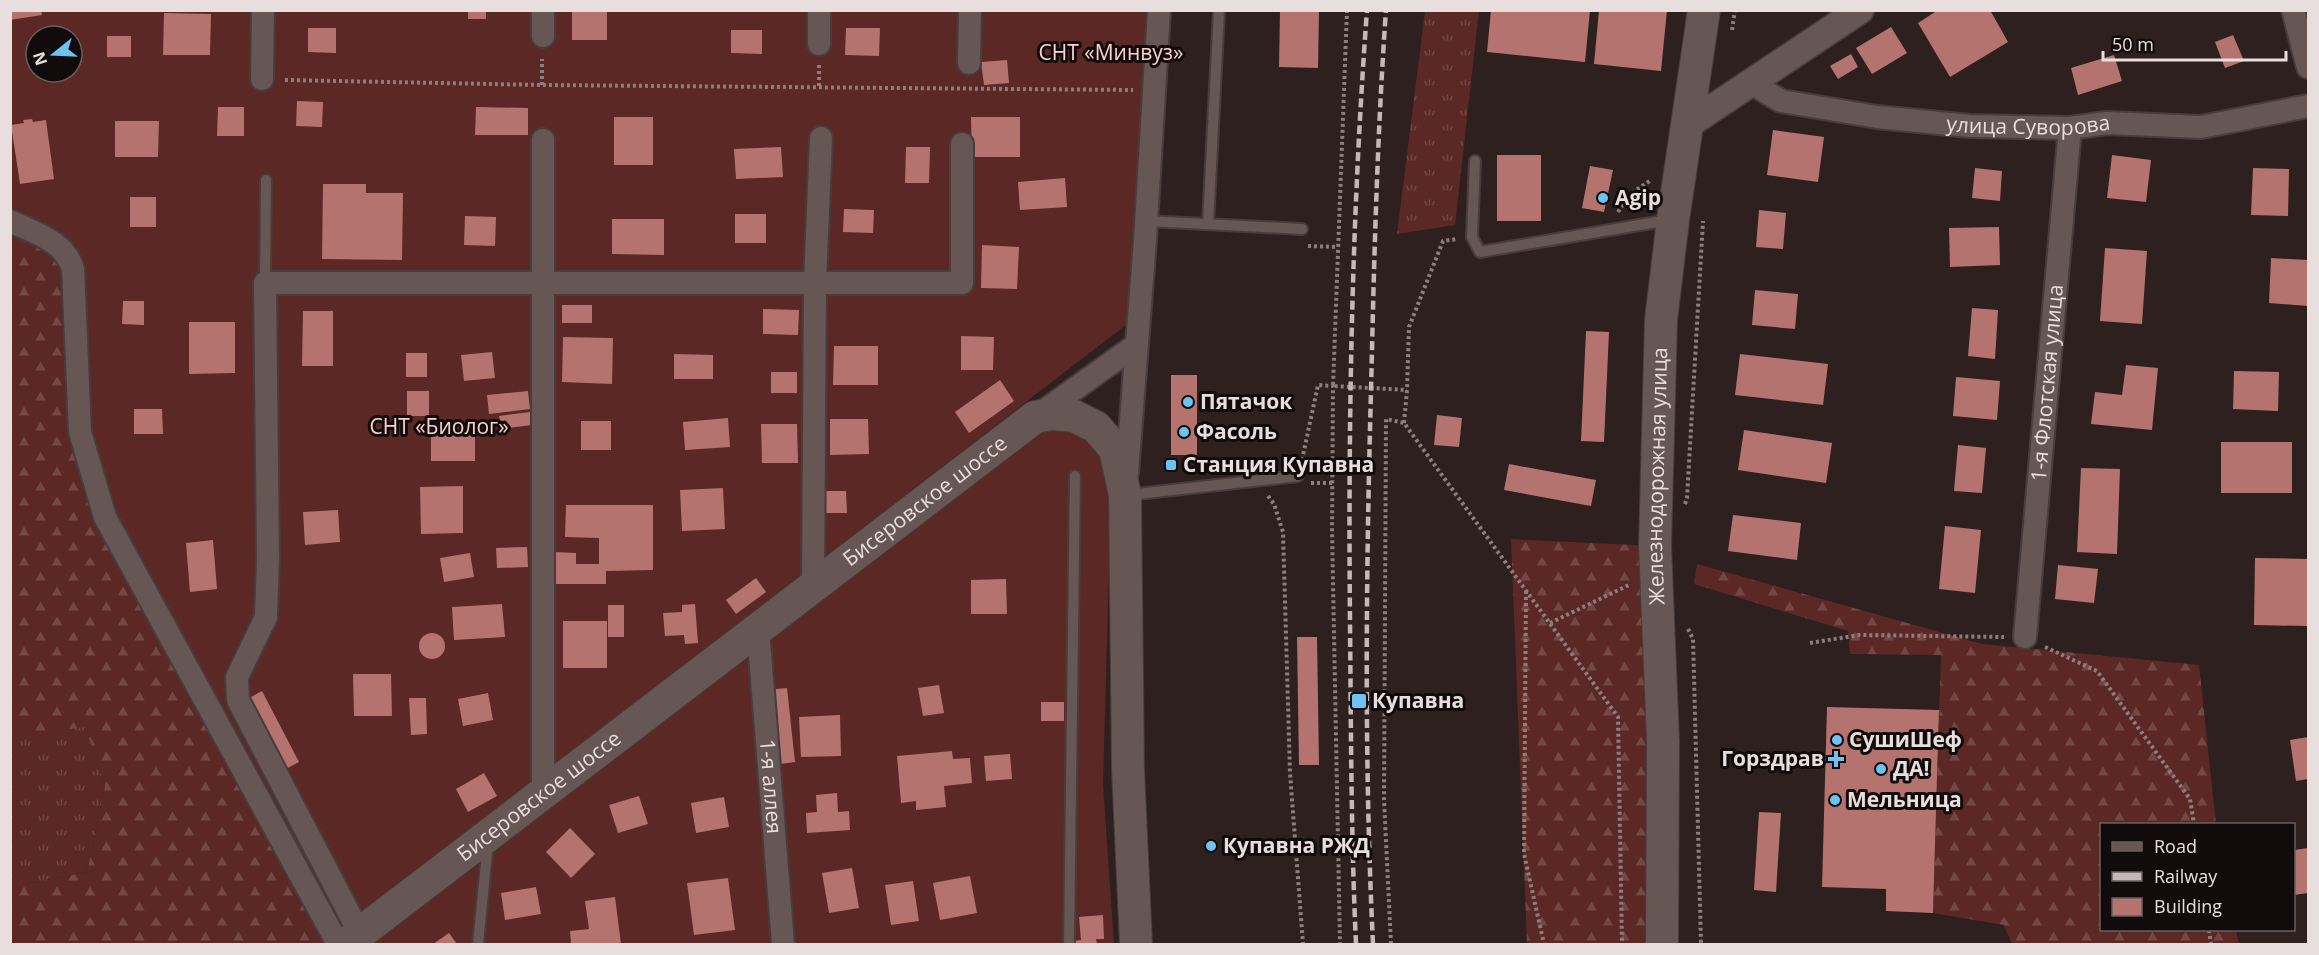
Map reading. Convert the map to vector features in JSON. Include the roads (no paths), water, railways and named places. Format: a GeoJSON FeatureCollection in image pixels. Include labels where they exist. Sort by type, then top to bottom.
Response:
{"type":"FeatureCollection","features":[{"type":"Feature","properties":{"kind":"main road","name":"Железнодорожная улица"},"geometry":{"type":"LineString","coordinates":[[1662,945],[1663,741],[1656,572],[1661,320],[1686,126],[1704,10]]}},
{"type":"Feature","properties":{"kind":"main road"},"geometry":{"type":"LineString","coordinates":[[1035,417],[1053,414],[1074,416],[1096,427],[1115,449],[1125,495],[1128,770],[1136,945]]}},
{"type":"Feature","properties":{"kind":"main road","name":"Бисеровское шоссе"},"geometry":{"type":"LineString","coordinates":[[348,941],[1035,417]]}},
{"type":"Feature","properties":{"kind":"street"},"geometry":{"type":"LineString","coordinates":[[262,79],[263,10]]}},
{"type":"Feature","properties":{"kind":"street"},"geometry":{"type":"LineString","coordinates":[[543,10],[543,36]]}},
{"type":"Feature","properties":{"kind":"street"},"geometry":{"type":"LineString","coordinates":[[819,10],[819,44]]}},
{"type":"Feature","properties":{"kind":"street"},"geometry":{"type":"LineString","coordinates":[[969,63],[970,10]]}},
{"type":"Feature","properties":{"kind":"street"},"geometry":{"type":"LineString","coordinates":[[1125,495],[1147,221],[1159,10]]}},
{"type":"Feature","properties":{"kind":"street"},"geometry":{"type":"LineString","coordinates":[[1686,126],[1860,10]]}},
{"type":"Feature","properties":{"kind":"street"},"geometry":{"type":"LineString","coordinates":[[2293,10],[2308,67]]}},
{"type":"Feature","properties":{"kind":"street","name":"улица Суворова"},"geometry":{"type":"LineString","coordinates":[[1751,83],[1781,101],[1877,117],[1970,126],[2070,128],[2107,123],[2201,127],[2308,106]]}},
{"type":"Feature","properties":{"kind":"street","name":"1-я Флотская улица"},"geometry":{"type":"LineString","coordinates":[[2025,637],[2070,128]]}},
{"type":"Feature","properties":{"kind":"street"},"geometry":{"type":"LineString","coordinates":[[813,587],[815,283],[821,138]]}},
{"type":"Feature","properties":{"kind":"street"},"geometry":{"type":"LineString","coordinates":[[543,140],[543,794]]}},
{"type":"Feature","properties":{"kind":"street"},"geometry":{"type":"LineString","coordinates":[[348,941],[238,700],[237,677],[266,617],[268,559],[265,283],[962,284],[962,144]]}},
{"type":"Feature","properties":{"kind":"street"},"geometry":{"type":"LineString","coordinates":[[10,221],[64,249],[70,259],[73,270],[80,432],[105,517],[216,717],[348,941]]}},
{"type":"Feature","properties":{"kind":"street"},"geometry":{"type":"LineString","coordinates":[[1035,417],[1136,345]]}},
{"type":"Feature","properties":{"kind":"street","name":"1-я аллея"},"geometry":{"type":"LineString","coordinates":[[758,629],[783,945]]}},
{"type":"Feature","properties":{"kind":"lane"},"geometry":{"type":"LineString","coordinates":[[1209,224],[1219,10]]}},
{"type":"Feature","properties":{"kind":"lane"},"geometry":{"type":"LineString","coordinates":[[1475,161],[1472,237],[1480,252],[1673,220]]}},
{"type":"Feature","properties":{"kind":"lane"},"geometry":{"type":"LineString","coordinates":[[265,283],[266,180]]}},
{"type":"Feature","properties":{"kind":"lane"},"geometry":{"type":"LineString","coordinates":[[1147,221],[1302,229]]}},
{"type":"Feature","properties":{"kind":"lane"},"geometry":{"type":"LineString","coordinates":[[1070,945],[1075,476]]}},
{"type":"Feature","properties":{"kind":"lane"},"geometry":{"type":"LineString","coordinates":[[1125,495],[1298,476]]}},
{"type":"Feature","properties":{"kind":"lane"},"geometry":{"type":"LineString","coordinates":[[478,945],[489,835]]}},
{"type":"Feature","properties":{"kind":"railway"},"geometry":{"type":"LineString","coordinates":[[1356,944],[1351,742],[1351,392],[1358,162],[1367,10]]}},
{"type":"Feature","properties":{"kind":"railway"},"geometry":{"type":"LineString","coordinates":[[1373,944],[1367,737],[1368,529],[1376,201],[1386,10]]}},
{"type":"Feature","properties":{"kind":"place","name":"Agip"},"geometry":{"type":"Point","coordinates":[1603,198]}},
{"type":"Feature","properties":{"kind":"place","name":"Пятачок"},"geometry":{"type":"Point","coordinates":[1188,402]}},
{"type":"Feature","properties":{"kind":"place","name":"Фасоль"},"geometry":{"type":"Point","coordinates":[1184,432]}},
{"type":"Feature","properties":{"kind":"place","name":"Станция Купавна"},"geometry":{"type":"Point","coordinates":[1171,465]}},
{"type":"Feature","properties":{"kind":"place","name":"Купавна"},"geometry":{"type":"Point","coordinates":[1359,701]}},
{"type":"Feature","properties":{"kind":"place","name":"СушиШеф"},"geometry":{"type":"Point","coordinates":[1837,740]}},
{"type":"Feature","properties":{"kind":"place","name":"Горздрав"},"geometry":{"type":"Point","coordinates":[1836,759]}},
{"type":"Feature","properties":{"kind":"place","name":"ДА!"},"geometry":{"type":"Point","coordinates":[1881,769]}},
{"type":"Feature","properties":{"kind":"place","name":"Мельница"},"geometry":{"type":"Point","coordinates":[1835,800]}},
{"type":"Feature","properties":{"kind":"place","name":"Купавна РЖД"},"geometry":{"type":"Point","coordinates":[1211,846]}},
{"type":"Feature","properties":{"kind":"park label","name":"СНТ «Минвуз»"},"geometry":{"type":"Point","coordinates":[1111,53]}},
{"type":"Feature","properties":{"kind":"park label","name":"СНТ «Биолог»"},"geometry":{"type":"Point","coordinates":[439,427]}}]}
